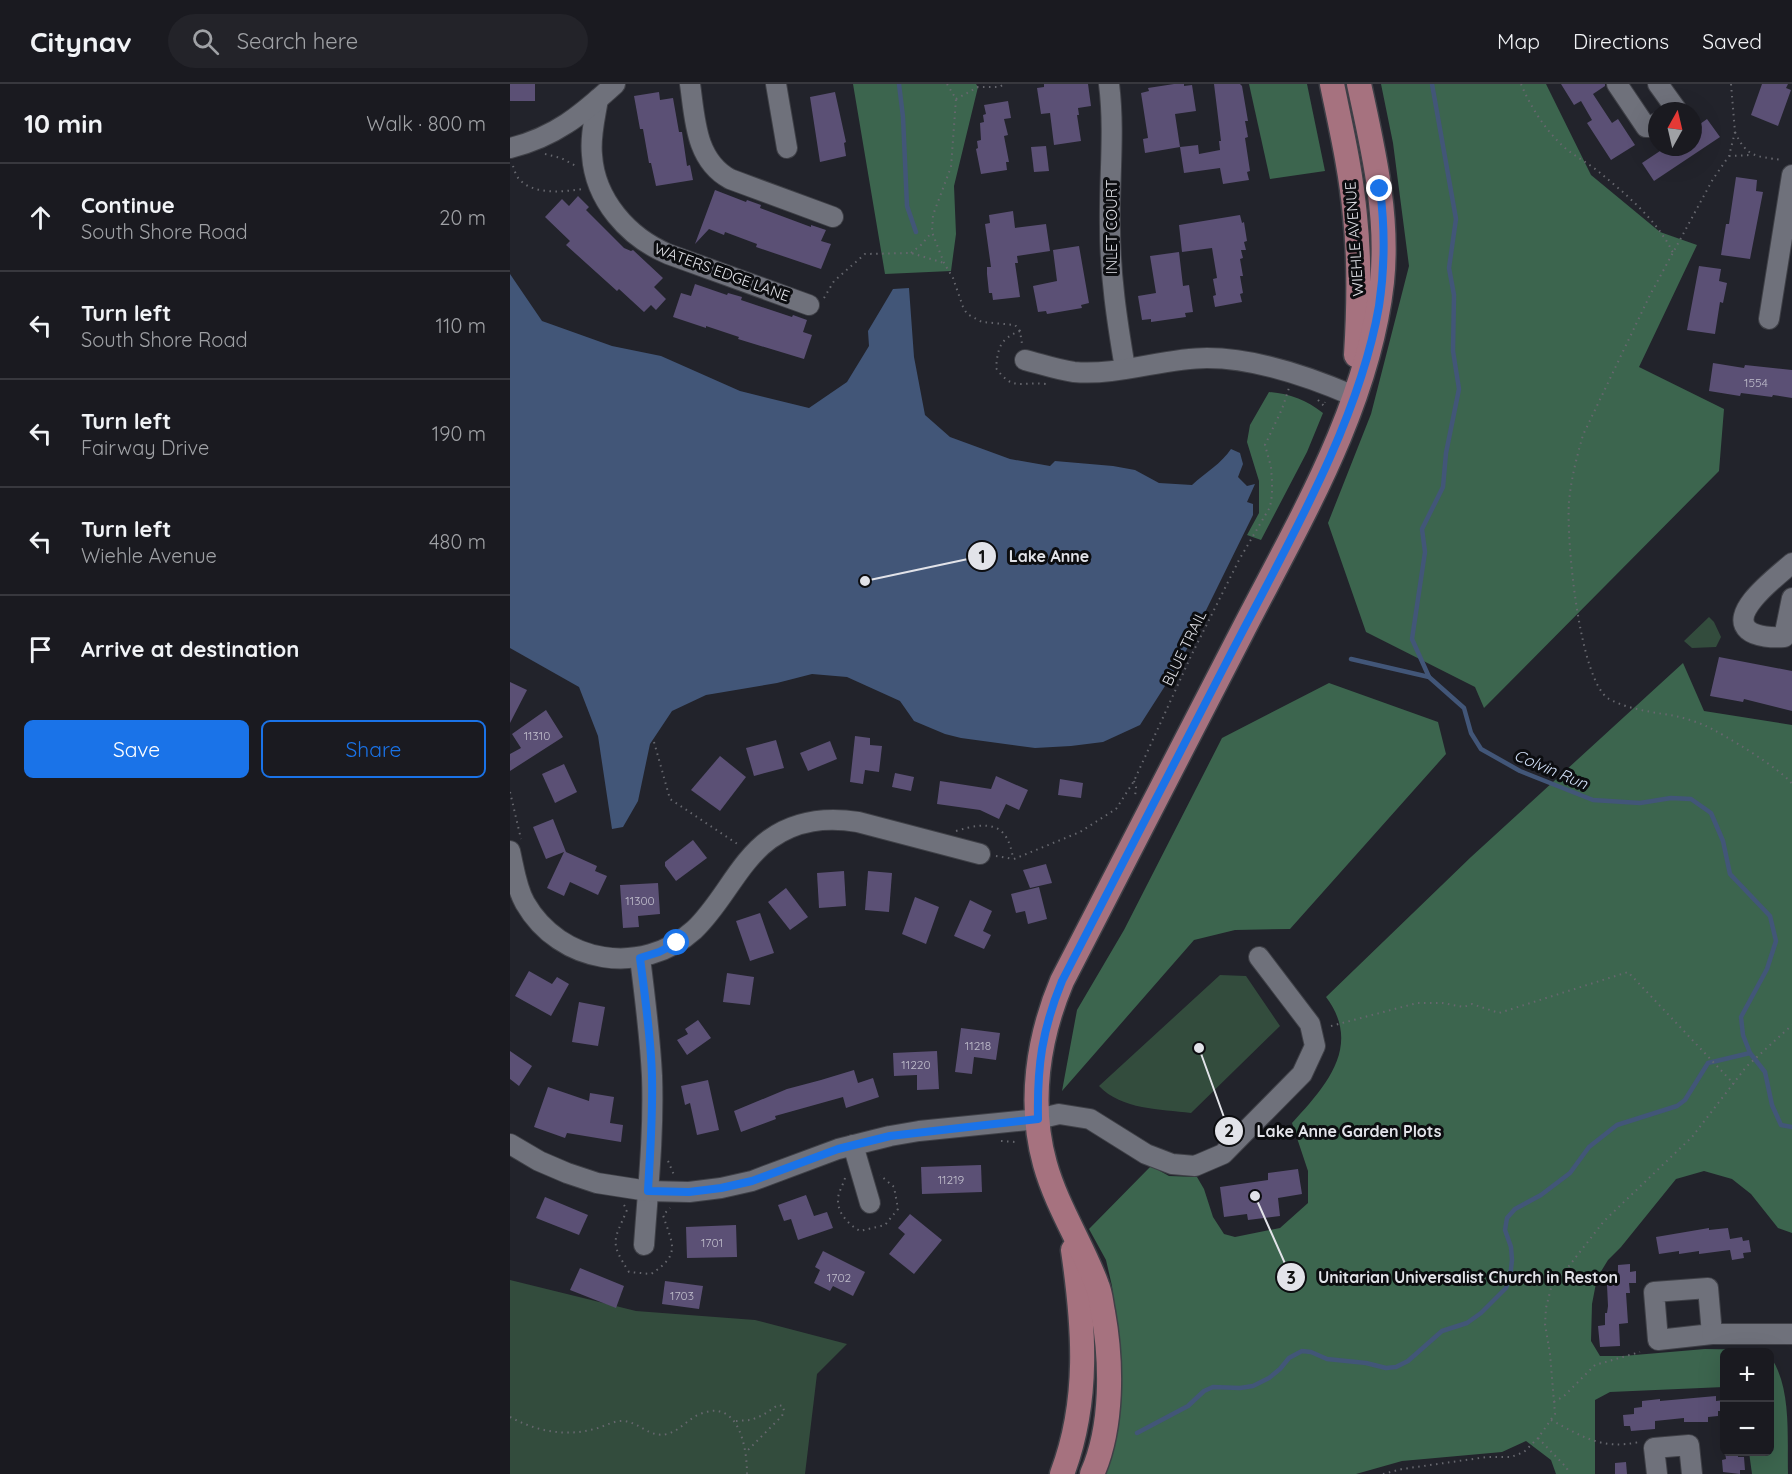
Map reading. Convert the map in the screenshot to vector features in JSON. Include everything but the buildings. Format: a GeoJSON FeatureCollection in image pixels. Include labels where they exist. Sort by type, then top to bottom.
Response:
{"type":"FeatureCollection","features":[{"type":"Feature","properties":{"kind":"main road","name":"WIEHLE AVENUE"},"geometry":{"type":"LineString","coordinates":[[1332,84],[1356,219],[1359,289],[1354,396]]}},
{"type":"Feature","properties":{"kind":"main road","name":"WIEHLE AVENUE"},"geometry":{"type":"LineString","coordinates":[[1092,1474],[1102,1438],[1108,1396],[1109,1346],[1099,1288],[1051,1184],[1040,1140],[1027,1120],[1044,1030],[1062,981],[1294,531],[1332,450],[1354,396],[1379,307],[1384,249],[1380,189],[1359,84]]}},
{"type":"Feature","properties":{"kind":"main road","name":"WIEHLE AVENUE"},"geometry":{"type":"LineString","coordinates":[[1062,1474],[1074,1435],[1081,1394],[1083,1350],[1083,1319],[1070,1227]]}},
{"type":"Feature","properties":{"kind":"street"},"geometry":{"type":"LineString","coordinates":[[510,148],[540,139],[566,126],[615,84]]}},
{"type":"Feature","properties":{"kind":"street"},"geometry":{"type":"LineString","coordinates":[[690,84],[700,143],[706,158],[716,170],[730,179],[833,217]]}},
{"type":"Feature","properties":{"kind":"street"},"geometry":{"type":"LineString","coordinates":[[776,84],[787,148]]}},
{"type":"Feature","properties":{"kind":"street","name":"INLET COURT"},"geometry":{"type":"LineString","coordinates":[[1109,84],[1112,146],[1111,271],[1125,368]]}},
{"type":"Feature","properties":{"kind":"street"},"geometry":{"type":"LineString","coordinates":[[1617,84],[1648,128]]}},
{"type":"Feature","properties":{"kind":"street"},"geometry":{"type":"LineString","coordinates":[[1658,84],[1671,102]]}},
{"type":"Feature","properties":{"kind":"street","name":"WATERS EDGE LANE"},"geometry":{"type":"LineString","coordinates":[[598,99],[592,157],[599,187],[614,211],[636,237],[678,258],[809,305]]}},
{"type":"Feature","properties":{"kind":"street"},"geometry":{"type":"LineString","coordinates":[[566,126],[592,142]]}},
{"type":"Feature","properties":{"kind":"street"},"geometry":{"type":"LineString","coordinates":[[1769,319],[1788,168]]}},
{"type":"Feature","properties":{"kind":"street"},"geometry":{"type":"LineString","coordinates":[[1025,360],[1074,372],[1189,359],[1234,360],[1264,365],[1331,386],[1354,396]]}},
{"type":"Feature","properties":{"kind":"street"},"geometry":{"type":"LineString","coordinates":[[1792,562],[1750,602],[1743,614],[1744,626],[1750,632],[1774,638],[1784,637],[1792,598]]}},
{"type":"Feature","properties":{"kind":"street"},"geometry":{"type":"LineString","coordinates":[[516,846],[517,884],[525,902],[546,930],[575,950],[592,956],[612,959],[640,958],[677,943],[692,932],[755,853],[777,835],[803,823],[821,819],[841,819],[980,854]]}},
{"type":"Feature","properties":{"kind":"street"},"geometry":{"type":"LineString","coordinates":[[510,1144],[539,1161],[597,1183],[648,1191],[689,1192],[752,1181],[853,1145],[919,1131],[1027,1120],[1059,1114],[1090,1119],[1146,1154],[1172,1164],[1195,1166],[1223,1154],[1302,1074],[1315,1046],[1310,1024],[1259,957]]}},
{"type":"Feature","properties":{"kind":"street"},"geometry":{"type":"LineString","coordinates":[[640,958],[649,1026],[652,1077],[652,1129],[644,1245]]}},
{"type":"Feature","properties":{"kind":"street"},"geometry":{"type":"LineString","coordinates":[[853,1145],[870,1203]]}},
{"type":"Feature","properties":{"kind":"street"},"geometry":{"type":"LineString","coordinates":[[1712,1334],[1792,1334]]}},
{"type":"Feature","properties":{"kind":"street"},"geometry":{"type":"LineString","coordinates":[[1657,1474],[1654,1448],[1689,1445],[1692,1474]]}},
{"type":"Feature","properties":{"kind":"path"},"geometry":{"type":"LineString","coordinates":[[946,84],[956,99],[951,167],[933,215],[932,232],[968,314],[982,322],[1015,325],[1020,331]]}},
{"type":"Feature","properties":{"kind":"path"},"geometry":{"type":"LineString","coordinates":[[956,99],[978,87],[999,87],[1005,84]]}},
{"type":"Feature","properties":{"kind":"path"},"geometry":{"type":"LineString","coordinates":[[1521,84],[1536,113],[1551,133],[1566,148],[1599,172],[1655,223],[1673,252]]}},
{"type":"Feature","properties":{"kind":"path"},"geometry":{"type":"LineString","coordinates":[[1731,84],[1735,132],[1729,156],[1713,179],[1633,328],[1583,435],[1576,457],[1569,502],[1569,552],[1588,663],[1596,683],[1608,698],[1651,713],[1676,716],[1706,726],[1779,770],[1792,784]]}},
{"type":"Feature","properties":{"kind":"path"},"geometry":{"type":"LineString","coordinates":[[1735,132],[1750,155]]}},
{"type":"Feature","properties":{"kind":"path"},"geometry":{"type":"LineString","coordinates":[[1729,156],[1750,155],[1788,168]]}},
{"type":"Feature","properties":{"kind":"path"},"geometry":{"type":"LineString","coordinates":[[510,160],[519,179],[535,188],[555,193],[590,188]]}},
{"type":"Feature","properties":{"kind":"path"},"geometry":{"type":"LineString","coordinates":[[911,253],[932,232]]}},
{"type":"Feature","properties":{"kind":"path"},"geometry":{"type":"LineString","coordinates":[[809,305],[823,300],[834,281],[865,254],[911,253],[944,263]]}},
{"type":"Feature","properties":{"kind":"path","name":"BLUE TRAIL"},"geometry":{"type":"LineString","coordinates":[[1013,859],[1080,832],[1116,809],[1134,781],[1212,614],[1239,560],[1270,507],[1271,467],[1265,445],[1289,388]]}},
{"type":"Feature","properties":{"kind":"path"},"geometry":{"type":"LineString","coordinates":[[654,742],[670,799],[741,846]]}},
{"type":"Feature","properties":{"kind":"path"},"geometry":{"type":"LineString","coordinates":[[510,792],[516,846]]}},
{"type":"Feature","properties":{"kind":"path"},"geometry":{"type":"LineString","coordinates":[[1331,1026],[1417,1003],[1442,1003],[1464,1007],[1472,1005],[1499,1013],[1628,972],[1734,1084]]}},
{"type":"Feature","properties":{"kind":"path"},"geometry":{"type":"LineString","coordinates":[[1383,1474],[1402,1469],[1487,1457],[1511,1457],[1524,1452],[1538,1438],[1555,1414],[1545,1324],[1552,1284],[1604,1221],[1692,1137],[1746,1067],[1792,1025]]}},
{"type":"Feature","properties":{"kind":"path"},"geometry":{"type":"LineString","coordinates":[[1021,1145],[1016,1142],[1027,1120]]}},
{"type":"Feature","properties":{"kind":"path"},"geometry":{"type":"LineString","coordinates":[[665,1154],[673,1175],[681,1174]]}},
{"type":"Feature","properties":{"kind":"path"},"geometry":{"type":"LineString","coordinates":[[846,1175],[838,1197],[840,1211],[848,1224],[860,1230]]}},
{"type":"Feature","properties":{"kind":"path"},"geometry":{"type":"LineString","coordinates":[[615,1203],[624,1204],[627,1210],[615,1236],[616,1252],[629,1272],[651,1274],[666,1265],[672,1251],[672,1237],[663,1215],[670,1208],[679,1208]]}},
{"type":"Feature","properties":{"kind":"path"},"geometry":{"type":"LineString","coordinates":[[1554,1402],[1564,1396],[1595,1365],[1640,1352]]}},
{"type":"Feature","properties":{"kind":"path"},"geometry":{"type":"LineString","coordinates":[[736,1421],[751,1420],[764,1415],[771,1408],[778,1405],[783,1406],[782,1416],[746,1452]]}},
{"type":"Feature","properties":{"kind":"path"},"geometry":{"type":"LineString","coordinates":[[510,1417],[525,1425],[553,1432],[592,1430],[623,1420],[657,1435],[668,1434],[706,1412],[724,1413],[736,1421],[740,1428],[746,1452],[747,1474]]}},
{"type":"Feature","properties":{"kind":"path"},"geometry":{"type":"LineString","coordinates":[[1551,1420],[1584,1437],[1604,1444],[1629,1444]]}},
{"type":"Feature","properties":{"kind":"path"},"geometry":{"type":"LineString","coordinates":[[1538,1438],[1563,1463],[1568,1474]]}},
{"type":"Feature","properties":{"kind":"green space"},"geometry":{"type":"Polygon","coordinates":[[[853,84],[976,84],[978,87],[954,186],[956,234],[951,271],[885,274],[853,84]]]}},
{"type":"Feature","properties":{"kind":"green space"},"geometry":{"type":"Polygon","coordinates":[[[1249,84],[1307,84],[1325,171],[1270,179],[1249,84]]]}},
{"type":"Feature","properties":{"kind":"green space"},"geometry":{"type":"Polygon","coordinates":[[[1381,84],[1546,84],[1591,175],[1660,232],[1697,245],[1639,367],[1724,409],[1719,471],[1484,708],[1475,687],[1366,632],[1328,523],[1371,414],[1409,266],[1393,143],[1381,84]]]}},
{"type":"Feature","properties":{"kind":"green space"},"geometry":{"type":"Polygon","coordinates":[[[1269,392],[1298,398],[1323,413],[1307,452],[1261,540],[1247,535],[1259,513],[1259,481],[1247,442],[1250,425],[1269,392]]]}},
{"type":"Feature","properties":{"kind":"green space"},"geometry":{"type":"Polygon","coordinates":[[[1709,617],[1721,637],[1716,647],[1692,648],[1684,641],[1709,617]]]}},
{"type":"Feature","properties":{"kind":"green space"},"geometry":{"type":"Polygon","coordinates":[[[1683,663],[1704,711],[1792,725],[1792,1233],[1778,1228],[1751,1194],[1732,1179],[1704,1171],[1676,1179],[1608,1260],[1597,1278],[1592,1304],[1591,1341],[1600,1356],[1720,1349],[1720,1387],[1610,1392],[1595,1400],[1595,1474],[1556,1474],[1551,1460],[1526,1441],[1502,1452],[1402,1461],[1356,1474],[1102,1474],[1120,1369],[1112,1286],[1106,1260],[1089,1229],[1151,1166],[1169,1176],[1197,1177],[1204,1189],[1213,1217],[1224,1234],[1235,1237],[1280,1228],[1308,1203],[1308,1171],[1292,1123],[1327,1080],[1340,1049],[1341,1032],[1337,1015],[1326,997],[1471,857],[1683,663]]]}},
{"type":"Feature","properties":{"kind":"green space"},"geometry":{"type":"Polygon","coordinates":[[[1329,683],[1438,722],[1446,754],[1290,929],[1235,930],[1194,940],[1062,1091],[1077,1010],[1124,930],[1222,738],[1329,683]]]}},
{"type":"Feature","properties":{"kind":"green space"},"geometry":{"type":"Polygon","coordinates":[[[1220,975],[1246,976],[1280,1026],[1191,1113],[1130,1104],[1108,1094],[1099,1086],[1220,975]]]}},
{"type":"Feature","properties":{"kind":"green space"},"geometry":{"type":"Polygon","coordinates":[[[510,1280],[636,1311],[755,1320],[847,1344],[817,1374],[805,1474],[510,1474],[510,1280]]]}},
{"type":"Feature","properties":{"kind":"green space"},"geometry":{"type":"Polygon","coordinates":[[[1774,1363],[1785,1397],[1788,1474],[1752,1474],[1750,1456],[1774,1456],[1774,1363]]]}},
{"type":"Feature","properties":{"kind":"water"},"geometry":{"type":"Polygon","coordinates":[[[510,274],[542,321],[612,346],[661,356],[740,391],[809,408],[847,382],[869,346],[868,331],[893,289],[909,288],[914,357],[925,415],[950,437],[1010,459],[1050,466],[1055,461],[1113,466],[1135,470],[1159,483],[1192,485],[1231,449],[1240,453],[1243,464],[1238,477],[1247,486],[1255,484],[1247,502],[1253,504],[1253,515],[1181,661],[1140,725],[1103,742],[1071,746],[1035,748],[961,738],[914,721],[900,701],[847,677],[812,674],[777,683],[706,695],[672,711],[650,744],[638,801],[623,827],[612,829],[598,736],[579,687],[510,648],[510,274]]]}},
{"type":"Feature","properties":{"kind":"waterway"},"geometry":{"type":"LineString","coordinates":[[899,84],[903,117],[907,206],[916,232]]}},
{"type":"Feature","properties":{"kind":"waterway"},"geometry":{"type":"LineString","coordinates":[[1429,677],[1412,639],[1425,552],[1422,529],[1443,487],[1446,453],[1459,389],[1453,351],[1454,295],[1449,268],[1456,219],[1432,84]]}},
{"type":"Feature","properties":{"kind":"waterway","name":"Colvin Run"},"geometry":{"type":"LineString","coordinates":[[1351,659],[1429,677],[1464,708],[1471,733],[1481,749],[1520,771],[1593,800],[1640,803],[1671,798],[1691,799],[1711,813],[1723,841],[1730,874],[1770,916],[1776,941],[1767,969],[1741,1017],[1743,1035],[1750,1053],[1765,1072],[1772,1105],[1781,1125],[1792,1127]]}},
{"type":"Feature","properties":{"kind":"waterway"},"geometry":{"type":"LineString","coordinates":[[1137,1433],[1188,1406],[1204,1391],[1213,1387],[1253,1386],[1269,1378],[1289,1358],[1302,1351],[1327,1359],[1366,1363],[1386,1368],[1396,1367],[1408,1361],[1442,1331],[1467,1323],[1481,1313],[1506,1288],[1510,1278],[1512,1260],[1511,1247],[1505,1230],[1507,1218],[1515,1209],[1541,1195],[1570,1173],[1589,1147],[1617,1125],[1677,1106],[1685,1100],[1708,1063],[1750,1053]]}},
{"type":"Feature","properties":{"kind":"place","name":"Lake Anne"},"geometry":{"type":"Point","coordinates":[865,581]}},
{"type":"Feature","properties":{"kind":"place","name":"Lake Anne Garden Plots"},"geometry":{"type":"Point","coordinates":[1199,1048]}},
{"type":"Feature","properties":{"kind":"place","name":"Unitarian Universalist Church in Reston"},"geometry":{"type":"Point","coordinates":[1255,1196]}},
{"type":"Feature","properties":{"kind":"route"},"geometry":{"type":"LineString","coordinates":[[677,943],[640,958],[649,1026],[652,1077],[652,1129],[648,1191],[689,1192],[721,1188],[752,1181],[838,1149],[890,1136],[1038,1119],[1038,1088],[1044,1030],[1062,981],[1294,531],[1336,441],[1354,396],[1379,307],[1384,240],[1380,189]]}}]}
